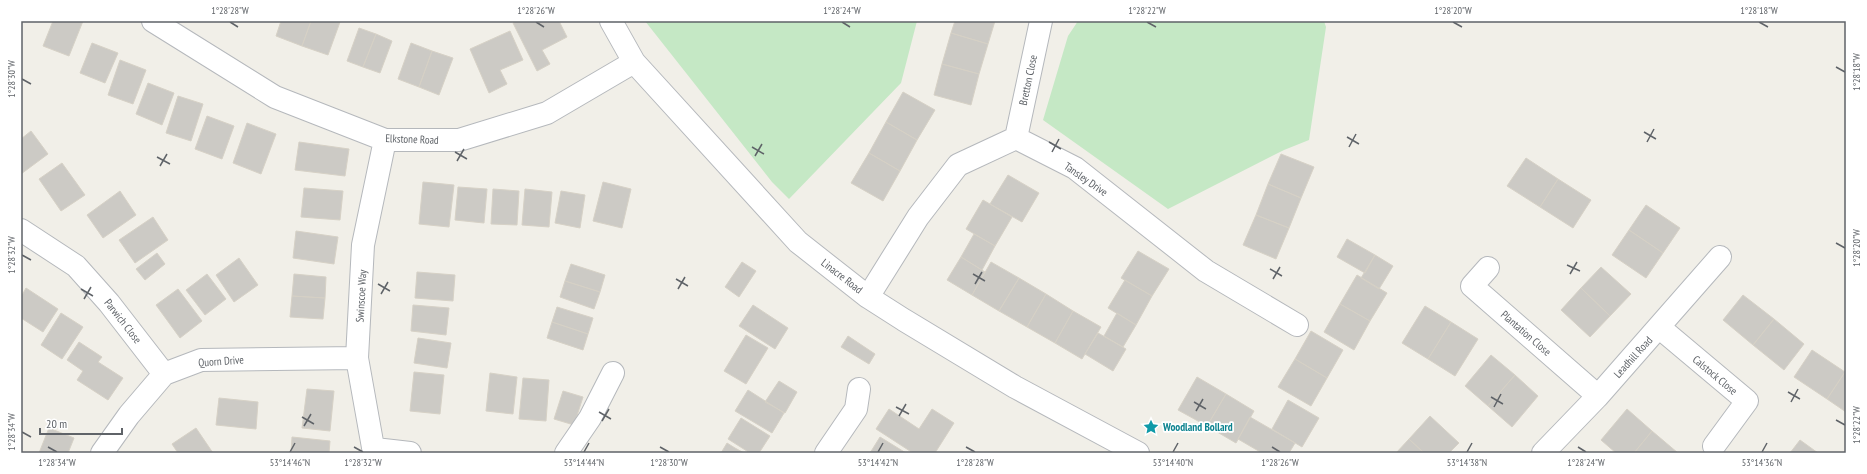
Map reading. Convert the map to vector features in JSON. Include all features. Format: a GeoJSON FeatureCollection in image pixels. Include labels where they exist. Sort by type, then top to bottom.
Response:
{"type":"FeatureCollection","features":[{"type":"Feature","properties":{"kind":"street","name":"Linacre Road"},"geometry":{"type":"LineString","coordinates":[[611,21],[634,62],[798,242],[868,297],[904,320],[1015,387],[1138,453]]}},
{"type":"Feature","properties":{"kind":"street","name":"Bretton Close"},"geometry":{"type":"LineString","coordinates":[[1016,138],[1041,21]]}},
{"type":"Feature","properties":{"kind":"street","name":"Elkstone Road"},"geometry":{"type":"LineString","coordinates":[[161,24],[275,97],[385,140],[459,140],[547,113],[634,62]]}},
{"type":"Feature","properties":{"kind":"street"},"geometry":{"type":"LineString","coordinates":[[868,297],[918,217],[958,165],[1016,138]]}},
{"type":"Feature","properties":{"kind":"street","name":"Tansley Drive"},"geometry":{"type":"LineString","coordinates":[[1016,138],[1075,168],[1206,271],[1297,325]]}},
{"type":"Feature","properties":{"kind":"street","name":"Swinscoe Way"},"geometry":{"type":"LineString","coordinates":[[374,451],[357,358],[363,245],[385,140]]}},
{"type":"Feature","properties":{"kind":"street","name":"Parwich Close"},"geometry":{"type":"LineString","coordinates":[[21,230],[76,266],[109,303],[164,374]]}},
{"type":"Feature","properties":{"kind":"street","name":"Leadhill Road"},"geometry":{"type":"LineString","coordinates":[[1543,453],[1598,396],[1660,328],[1720,257]]}},
{"type":"Feature","properties":{"kind":"street","name":"Plantation Close"},"geometry":{"type":"LineString","coordinates":[[1488,268],[1472,286],[1598,396]]}},
{"type":"Feature","properties":{"kind":"street","name":"Calstock Close"},"geometry":{"type":"LineString","coordinates":[[1660,328],[1747,401],[1714,446]]}},
{"type":"Feature","properties":{"kind":"street","name":"Quorn Drive"},"geometry":{"type":"LineString","coordinates":[[102,453],[129,415],[164,374],[201,360],[357,358]]}},
{"type":"Feature","properties":{"kind":"street"},"geometry":{"type":"LineString","coordinates":[[566,453],[590,418],[613,373]]}},
{"type":"Feature","properties":{"kind":"street"},"geometry":{"type":"LineString","coordinates":[[826,453],[856,409],[859,389]]}},
{"type":"Feature","properties":{"kind":"street"},"geometry":{"type":"LineString","coordinates":[[374,451],[410,453]]}},
{"type":"Feature","properties":{"kind":"green space"},"geometry":{"type":"Polygon","coordinates":[[[645,21],[917,21],[901,83],[789,199],[772,182],[645,21]]]}},
{"type":"Feature","properties":{"kind":"green space"},"geometry":{"type":"Polygon","coordinates":[[[1078,21],[1324,21],[1326,27],[1309,140],[1284,150],[1168,209],[1043,120],[1068,36],[1078,21]]]}},
{"type":"Feature","properties":{"kind":"building"},"geometry":{"type":"Polygon","coordinates":[[[53,21],[83,21],[69,56],[43,46],[53,21]]]}},
{"type":"Feature","properties":{"kind":"building"},"geometry":{"type":"Polygon","coordinates":[[[281,21],[311,21],[302,46],[276,36],[281,21]]]}},
{"type":"Feature","properties":{"kind":"building"},"geometry":{"type":"Polygon","coordinates":[[[311,21],[340,22],[328,55],[302,46],[311,21]]]}},
{"type":"Feature","properties":{"kind":"building"},"geometry":{"type":"Polygon","coordinates":[[[517,21],[559,21],[567,37],[542,50],[550,64],[537,71],[513,23],[517,21]]]}},
{"type":"Feature","properties":{"kind":"building"},"geometry":{"type":"Polygon","coordinates":[[[955,21],[995,21],[988,44],[951,33],[955,21]]]}},
{"type":"Feature","properties":{"kind":"building"},"geometry":{"type":"Polygon","coordinates":[[[359,28],[376,34],[363,67],[347,61],[359,28]]]}},
{"type":"Feature","properties":{"kind":"building"},"geometry":{"type":"Polygon","coordinates":[[[510,31],[523,60],[500,70],[507,84],[489,93],[470,49],[510,31]]]}},
{"type":"Feature","properties":{"kind":"building"},"geometry":{"type":"Polygon","coordinates":[[[951,33],[988,44],[979,74],[942,64],[951,33]]]}},
{"type":"Feature","properties":{"kind":"building"},"geometry":{"type":"Polygon","coordinates":[[[376,34],[392,41],[380,73],[363,67],[376,34]]]}},
{"type":"Feature","properties":{"kind":"building"},"geometry":{"type":"Polygon","coordinates":[[[92,43],[118,53],[105,83],[80,73],[92,43]]]}},
{"type":"Feature","properties":{"kind":"building"},"geometry":{"type":"Polygon","coordinates":[[[411,43],[432,51],[419,87],[398,79],[411,43]]]}},
{"type":"Feature","properties":{"kind":"building"},"geometry":{"type":"Polygon","coordinates":[[[432,51],[453,58],[439,95],[419,87],[432,51]]]}},
{"type":"Feature","properties":{"kind":"building"},"geometry":{"type":"Polygon","coordinates":[[[120,60],[146,70],[133,104],[108,95],[120,60]]]}},
{"type":"Feature","properties":{"kind":"building"},"geometry":{"type":"Polygon","coordinates":[[[942,64],[979,74],[971,105],[934,95],[942,64]]]}},
{"type":"Feature","properties":{"kind":"building"},"geometry":{"type":"Polygon","coordinates":[[[148,83],[174,93],[162,125],[136,114],[148,83]]]}},
{"type":"Feature","properties":{"kind":"building"},"geometry":{"type":"Polygon","coordinates":[[[903,92],[935,110],[917,140],[886,122],[903,92]]]}},
{"type":"Feature","properties":{"kind":"building"},"geometry":{"type":"Polygon","coordinates":[[[178,96],[203,104],[191,141],[166,133],[178,96]]]}},
{"type":"Feature","properties":{"kind":"building"},"geometry":{"type":"Polygon","coordinates":[[[207,116],[234,126],[222,159],[195,149],[207,116]]]}},
{"type":"Feature","properties":{"kind":"building"},"geometry":{"type":"Polygon","coordinates":[[[886,122],[917,140],[900,171],[869,153],[886,122]]]}},
{"type":"Feature","properties":{"kind":"building"},"geometry":{"type":"Polygon","coordinates":[[[247,123],[276,134],[261,174],[233,163],[247,123]]]}},
{"type":"Feature","properties":{"kind":"building"},"geometry":{"type":"Polygon","coordinates":[[[31,131],[48,154],[21,174],[21,139],[31,131]]]}},
{"type":"Feature","properties":{"kind":"building"},"geometry":{"type":"Polygon","coordinates":[[[299,142],[349,149],[345,176],[295,170],[299,142]]]}},
{"type":"Feature","properties":{"kind":"building"},"geometry":{"type":"Polygon","coordinates":[[[869,153],[900,171],[883,201],[851,183],[869,153]]]}},
{"type":"Feature","properties":{"kind":"building"},"geometry":{"type":"Polygon","coordinates":[[[1281,154],[1314,167],[1301,198],[1268,184],[1281,154]]]}},
{"type":"Feature","properties":{"kind":"building"},"geometry":{"type":"Polygon","coordinates":[[[1526,158],[1558,179],[1540,207],[1507,186],[1526,158]]]}},
{"type":"Feature","properties":{"kind":"building"},"geometry":{"type":"Polygon","coordinates":[[[62,163],[85,195],[61,211],[39,179],[62,163]]]}},
{"type":"Feature","properties":{"kind":"building"},"geometry":{"type":"Polygon","coordinates":[[[1008,175],[1039,193],[1022,222],[990,204],[1008,175]]]}},
{"type":"Feature","properties":{"kind":"building"},"geometry":{"type":"Polygon","coordinates":[[[1558,179],[1591,200],[1573,228],[1540,207],[1558,179]]]}},
{"type":"Feature","properties":{"kind":"building"},"geometry":{"type":"Polygon","coordinates":[[[423,182],[454,185],[449,227],[419,224],[423,182]]]}},
{"type":"Feature","properties":{"kind":"building"},"geometry":{"type":"Polygon","coordinates":[[[603,182],[631,189],[622,228],[593,221],[603,182]]]}},
{"type":"Feature","properties":{"kind":"building"},"geometry":{"type":"Polygon","coordinates":[[[1268,184],[1301,198],[1289,228],[1256,215],[1268,184]]]}},
{"type":"Feature","properties":{"kind":"building"},"geometry":{"type":"Polygon","coordinates":[[[458,187],[487,189],[484,223],[455,220],[458,187]]]}},
{"type":"Feature","properties":{"kind":"building"},"geometry":{"type":"Polygon","coordinates":[[[304,188],[343,191],[340,220],[301,217],[304,188]]]}},
{"type":"Feature","properties":{"kind":"building"},"geometry":{"type":"Polygon","coordinates":[[[493,189],[519,191],[517,225],[491,224],[493,189]]]}},
{"type":"Feature","properties":{"kind":"building"},"geometry":{"type":"Polygon","coordinates":[[[525,189],[552,192],[549,227],[522,225],[525,189]]]}},
{"type":"Feature","properties":{"kind":"building"},"geometry":{"type":"Polygon","coordinates":[[[120,191],[136,215],[103,238],[87,215],[120,191]]]}},
{"type":"Feature","properties":{"kind":"building"},"geometry":{"type":"Polygon","coordinates":[[[561,191],[585,195],[580,228],[555,223],[561,191]]]}},
{"type":"Feature","properties":{"kind":"building"},"geometry":{"type":"Polygon","coordinates":[[[983,200],[1012,217],[995,246],[966,229],[983,200]]]}},
{"type":"Feature","properties":{"kind":"building"},"geometry":{"type":"Polygon","coordinates":[[[1646,205],[1680,228],[1663,253],[1629,230],[1646,205]]]}},
{"type":"Feature","properties":{"kind":"building"},"geometry":{"type":"Polygon","coordinates":[[[1256,215],[1289,228],[1276,259],[1243,245],[1256,215]]]}},
{"type":"Feature","properties":{"kind":"building"},"geometry":{"type":"Polygon","coordinates":[[[153,217],[168,240],[135,263],[119,240],[153,217]]]}},
{"type":"Feature","properties":{"kind":"building"},"geometry":{"type":"Polygon","coordinates":[[[1629,230],[1663,253],[1646,278],[1612,255],[1629,230]]]}},
{"type":"Feature","properties":{"kind":"building"},"geometry":{"type":"Polygon","coordinates":[[[296,231],[338,237],[334,264],[293,258],[296,231]]]}},
{"type":"Feature","properties":{"kind":"building"},"geometry":{"type":"Polygon","coordinates":[[[974,234],[995,246],[982,270],[961,257],[974,234]]]}},
{"type":"Feature","properties":{"kind":"building"},"geometry":{"type":"Polygon","coordinates":[[[1347,239],[1375,255],[1365,273],[1337,257],[1347,239]]]}},
{"type":"Feature","properties":{"kind":"building"},"geometry":{"type":"Polygon","coordinates":[[[1138,251],[1169,269],[1152,296],[1121,278],[1138,251]]]}},
{"type":"Feature","properties":{"kind":"building"},"geometry":{"type":"Polygon","coordinates":[[[157,253],[165,264],[145,280],[136,269],[157,253]]]}},
{"type":"Feature","properties":{"kind":"building"},"geometry":{"type":"Polygon","coordinates":[[[1375,255],[1393,266],[1379,289],[1361,278],[1375,255]]]}},
{"type":"Feature","properties":{"kind":"building"},"geometry":{"type":"Polygon","coordinates":[[[961,257],[985,272],[972,295],[947,280],[961,257]]]}},
{"type":"Feature","properties":{"kind":"building"},"geometry":{"type":"Polygon","coordinates":[[[239,258],[258,285],[234,302],[216,275],[239,258]]]}},
{"type":"Feature","properties":{"kind":"building"},"geometry":{"type":"Polygon","coordinates":[[[742,262],[756,271],[739,297],[725,287],[742,262]]]}},
{"type":"Feature","properties":{"kind":"building"},"geometry":{"type":"Polygon","coordinates":[[[991,262],[1019,278],[999,311],[972,295],[991,262]]]}},
{"type":"Feature","properties":{"kind":"building"},"geometry":{"type":"Polygon","coordinates":[[[571,264],[605,275],[600,292],[565,281],[571,264]]]}},
{"type":"Feature","properties":{"kind":"building"},"geometry":{"type":"Polygon","coordinates":[[[1601,267],[1631,294],[1610,316],[1581,288],[1601,267]]]}},
{"type":"Feature","properties":{"kind":"building"},"geometry":{"type":"Polygon","coordinates":[[[417,272],[455,275],[453,301],[415,298],[417,272]]]}},
{"type":"Feature","properties":{"kind":"building"},"geometry":{"type":"Polygon","coordinates":[[[207,274],[226,299],[205,315],[186,290],[207,274]]]}},
{"type":"Feature","properties":{"kind":"building"},"geometry":{"type":"Polygon","coordinates":[[[294,274],[326,277],[325,298],[292,296],[294,274]]]}},
{"type":"Feature","properties":{"kind":"building"},"geometry":{"type":"Polygon","coordinates":[[[1357,275],[1387,293],[1370,321],[1340,304],[1357,275]]]}},
{"type":"Feature","properties":{"kind":"building"},"geometry":{"type":"Polygon","coordinates":[[[1019,278],[1046,294],[1027,327],[999,311],[1019,278]]]}},
{"type":"Feature","properties":{"kind":"building"},"geometry":{"type":"Polygon","coordinates":[[[1125,280],[1152,296],[1136,325],[1108,308],[1125,280]]]}},
{"type":"Feature","properties":{"kind":"building"},"geometry":{"type":"Polygon","coordinates":[[[565,281],[600,292],[594,309],[560,297],[565,281]]]}},
{"type":"Feature","properties":{"kind":"building"},"geometry":{"type":"Polygon","coordinates":[[[26,288],[58,309],[43,332],[21,318],[21,297],[26,288]]]}},
{"type":"Feature","properties":{"kind":"building"},"geometry":{"type":"Polygon","coordinates":[[[1581,288],[1610,316],[1590,337],[1561,310],[1581,288]]]}},
{"type":"Feature","properties":{"kind":"building"},"geometry":{"type":"Polygon","coordinates":[[[178,289],[202,321],[180,338],[156,305],[178,289]]]}},
{"type":"Feature","properties":{"kind":"building"},"geometry":{"type":"Polygon","coordinates":[[[1046,294],[1073,311],[1055,343],[1027,327],[1046,294]]]}},
{"type":"Feature","properties":{"kind":"building"},"geometry":{"type":"Polygon","coordinates":[[[1743,295],[1774,319],[1753,345],[1723,320],[1743,295]]]}},
{"type":"Feature","properties":{"kind":"building"},"geometry":{"type":"Polygon","coordinates":[[[292,296],[325,298],[323,319],[290,317],[292,296]]]}},
{"type":"Feature","properties":{"kind":"building"},"geometry":{"type":"Polygon","coordinates":[[[1340,304],[1370,321],[1354,350],[1324,332],[1340,304]]]}},
{"type":"Feature","properties":{"kind":"building"},"geometry":{"type":"Polygon","coordinates":[[[413,305],[449,308],[446,335],[411,331],[413,305]]]}},
{"type":"Feature","properties":{"kind":"building"},"geometry":{"type":"Polygon","coordinates":[[[753,305],[788,328],[775,349],[739,326],[753,305]]]}},
{"type":"Feature","properties":{"kind":"building"},"geometry":{"type":"Polygon","coordinates":[[[1425,306],[1451,322],[1428,359],[1402,343],[1425,306]]]}},
{"type":"Feature","properties":{"kind":"building"},"geometry":{"type":"Polygon","coordinates":[[[557,307],[593,318],[588,334],[552,322],[557,307]]]}},
{"type":"Feature","properties":{"kind":"building"},"geometry":{"type":"Polygon","coordinates":[[[1073,311],[1101,327],[1082,359],[1055,343],[1073,311]]]}},
{"type":"Feature","properties":{"kind":"building"},"geometry":{"type":"Polygon","coordinates":[[[61,313],[83,327],[62,359],[41,345],[61,313]]]}},
{"type":"Feature","properties":{"kind":"building"},"geometry":{"type":"Polygon","coordinates":[[[1117,313],[1136,325],[1123,347],[1104,336],[1117,313]]]}},
{"type":"Feature","properties":{"kind":"building"},"geometry":{"type":"Polygon","coordinates":[[[1774,319],[1804,344],[1784,370],[1753,345],[1774,319]]]}},
{"type":"Feature","properties":{"kind":"building"},"geometry":{"type":"Polygon","coordinates":[[[552,322],[588,334],[583,350],[547,338],[552,322]]]}},
{"type":"Feature","properties":{"kind":"building"},"geometry":{"type":"Polygon","coordinates":[[[1451,322],[1478,339],[1455,376],[1428,359],[1451,322]]]}},
{"type":"Feature","properties":{"kind":"building"},"geometry":{"type":"Polygon","coordinates":[[[1311,331],[1343,350],[1327,378],[1295,359],[1311,331]]]}},
{"type":"Feature","properties":{"kind":"building"},"geometry":{"type":"Polygon","coordinates":[[[1098,333],[1126,349],[1113,371],[1085,354],[1098,333]]]}},
{"type":"Feature","properties":{"kind":"building"},"geometry":{"type":"Polygon","coordinates":[[[746,335],[768,348],[746,384],[724,371],[746,335]]]}},
{"type":"Feature","properties":{"kind":"building"},"geometry":{"type":"Polygon","coordinates":[[[848,336],[875,354],[869,364],[841,347],[848,336]]]}},
{"type":"Feature","properties":{"kind":"building"},"geometry":{"type":"Polygon","coordinates":[[[418,338],[451,343],[447,368],[414,363],[418,338]]]}},
{"type":"Feature","properties":{"kind":"building"},"geometry":{"type":"Polygon","coordinates":[[[79,342],[102,357],[98,362],[123,378],[108,400],[77,380],[83,371],[67,360],[79,342]]]}},
{"type":"Feature","properties":{"kind":"building"},"geometry":{"type":"Polygon","coordinates":[[[1812,350],[1845,372],[1827,399],[1794,377],[1812,350]]]}},
{"type":"Feature","properties":{"kind":"building"},"geometry":{"type":"Polygon","coordinates":[[[1491,355],[1515,375],[1488,406],[1465,386],[1491,355]]]}},
{"type":"Feature","properties":{"kind":"building"},"geometry":{"type":"Polygon","coordinates":[[[1295,359],[1327,378],[1311,406],[1278,387],[1295,359]]]}},
{"type":"Feature","properties":{"kind":"building"},"geometry":{"type":"Polygon","coordinates":[[[414,372],[444,375],[440,414],[410,411],[414,372]]]}},
{"type":"Feature","properties":{"kind":"building"},"geometry":{"type":"Polygon","coordinates":[[[1845,372],[1846,373],[1846,412],[1827,399],[1845,372]]]}},
{"type":"Feature","properties":{"kind":"building"},"geometry":{"type":"Polygon","coordinates":[[[490,373],[517,377],[513,414],[486,411],[490,373]]]}},
{"type":"Feature","properties":{"kind":"building"},"geometry":{"type":"Polygon","coordinates":[[[1515,375],[1538,396],[1512,427],[1488,406],[1515,375]]]}},
{"type":"Feature","properties":{"kind":"building"},"geometry":{"type":"Polygon","coordinates":[[[1197,377],[1226,394],[1207,426],[1178,410],[1197,377]]]}},
{"type":"Feature","properties":{"kind":"building"},"geometry":{"type":"Polygon","coordinates":[[[523,378],[549,380],[546,421],[519,419],[523,378]]]}},
{"type":"Feature","properties":{"kind":"building"},"geometry":{"type":"Polygon","coordinates":[[[779,381],[797,392],[785,413],[765,402],[779,381]]]}},
{"type":"Feature","properties":{"kind":"building"},"geometry":{"type":"Polygon","coordinates":[[[307,389],[334,391],[330,431],[302,428],[307,389]]]}},
{"type":"Feature","properties":{"kind":"building"},"geometry":{"type":"Polygon","coordinates":[[[748,390],[784,413],[772,433],[735,411],[748,390]]]}},
{"type":"Feature","properties":{"kind":"building"},"geometry":{"type":"Polygon","coordinates":[[[563,391],[583,397],[574,425],[554,419],[563,391]]]}},
{"type":"Feature","properties":{"kind":"building"},"geometry":{"type":"Polygon","coordinates":[[[1226,394],[1254,411],[1236,443],[1207,426],[1226,394]]]}},
{"type":"Feature","properties":{"kind":"building"},"geometry":{"type":"Polygon","coordinates":[[[219,398],[258,402],[256,429],[216,425],[219,398]]]}},
{"type":"Feature","properties":{"kind":"building"},"geometry":{"type":"Polygon","coordinates":[[[1288,400],[1319,418],[1302,447],[1272,429],[1288,400]]]}},
{"type":"Feature","properties":{"kind":"building"},"geometry":{"type":"Polygon","coordinates":[[[889,409],[919,429],[932,409],[954,423],[935,453],[913,453],[876,429],[889,409]]]}},
{"type":"Feature","properties":{"kind":"building"},"geometry":{"type":"Polygon","coordinates":[[[1627,409],[1652,431],[1634,453],[1616,453],[1601,440],[1627,409]]]}},
{"type":"Feature","properties":{"kind":"building"},"geometry":{"type":"Polygon","coordinates":[[[1430,416],[1459,443],[1449,453],[1424,453],[1409,439],[1430,416]]]}},
{"type":"Feature","properties":{"kind":"building"},"geometry":{"type":"Polygon","coordinates":[[[1250,417],[1295,443],[1289,453],[1262,453],[1238,439],[1250,417]]]}},
{"type":"Feature","properties":{"kind":"building"},"geometry":{"type":"Polygon","coordinates":[[[741,418],[770,436],[759,453],[750,453],[728,439],[741,418]]]}},
{"type":"Feature","properties":{"kind":"building"},"geometry":{"type":"Polygon","coordinates":[[[49,428],[74,438],[68,453],[39,453],[49,428]]]}},
{"type":"Feature","properties":{"kind":"building"},"geometry":{"type":"Polygon","coordinates":[[[196,428],[213,453],[178,453],[172,444],[196,428]]]}},
{"type":"Feature","properties":{"kind":"building"},"geometry":{"type":"Polygon","coordinates":[[[1652,431],[1678,453],[1634,453],[1652,431]]]}},
{"type":"Feature","properties":{"kind":"building"},"geometry":{"type":"Polygon","coordinates":[[[292,437],[330,441],[329,453],[291,453],[292,437]]]}},
{"type":"Feature","properties":{"kind":"building"},"geometry":{"type":"Polygon","coordinates":[[[880,437],[906,453],[870,453],[880,437]]]}},
{"type":"Feature","properties":{"kind":"building"},"geometry":{"type":"Polygon","coordinates":[[[1409,439],[1424,453],[1396,453],[1409,439]]]}},
{"type":"Feature","properties":{"kind":"building"},"geometry":{"type":"Polygon","coordinates":[[[1800,440],[1818,453],[1790,453],[1800,440]]]}},
{"type":"Feature","properties":{"kind":"building"},"geometry":{"type":"Polygon","coordinates":[[[727,443],[735,448],[744,453],[721,453],[727,443]]]}},
{"type":"Feature","properties":{"kind":"place","name":"Woodland Bollard"},"geometry":{"type":"Point","coordinates":[1151,427]}}]}
